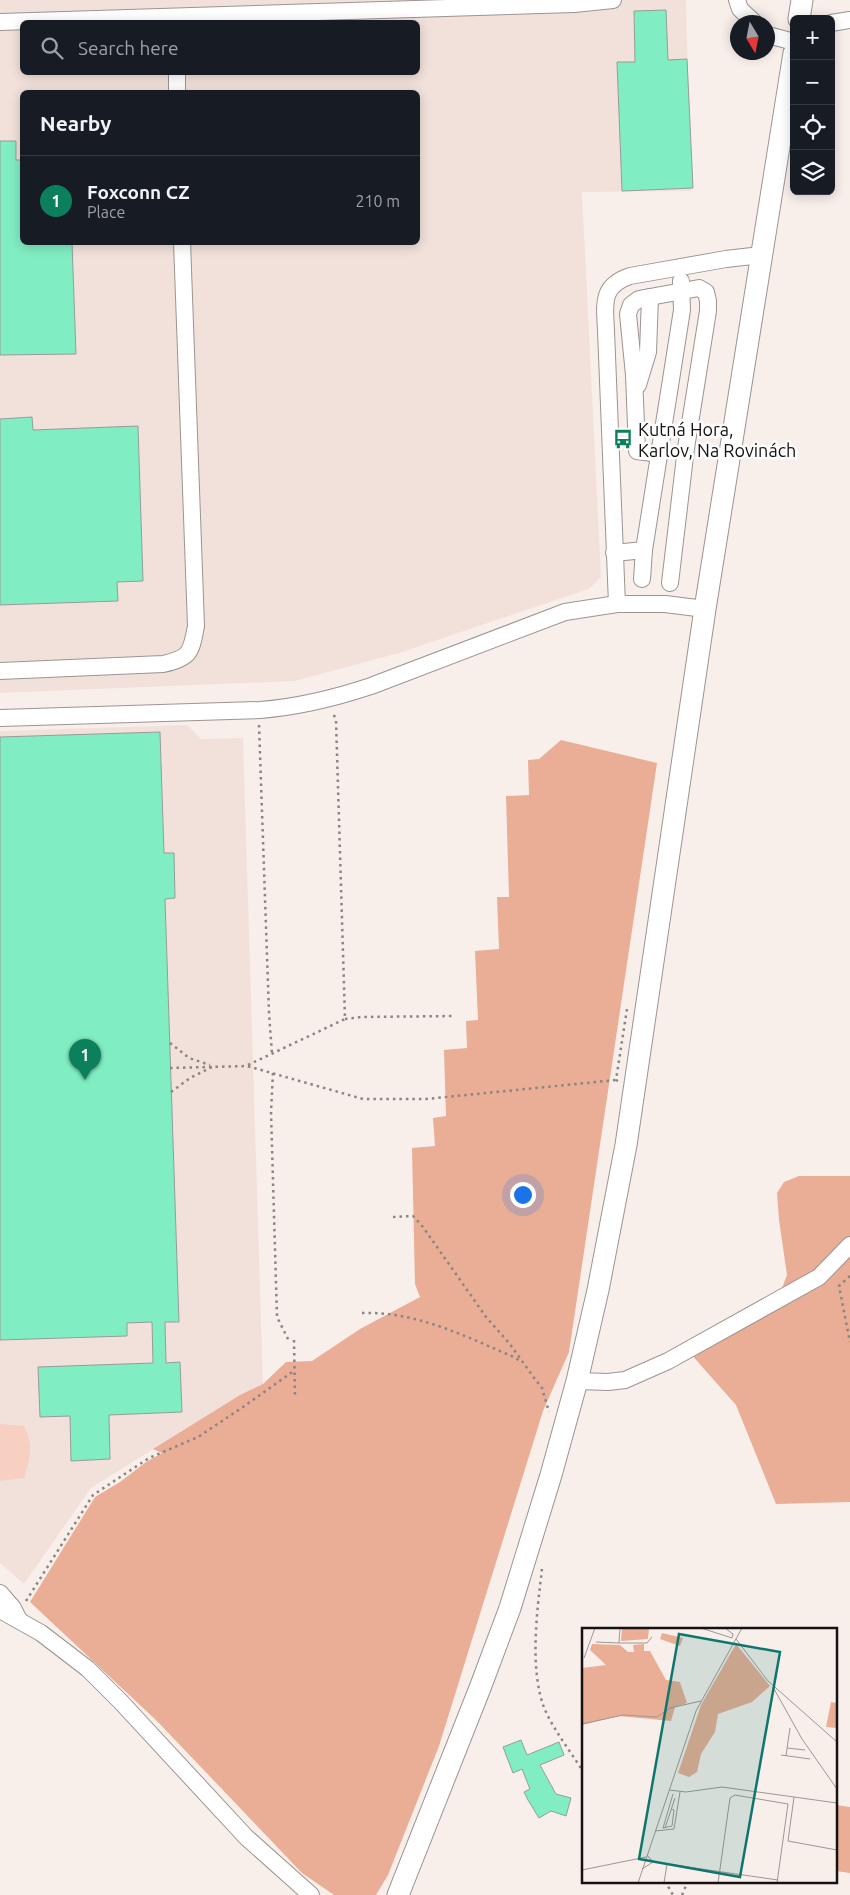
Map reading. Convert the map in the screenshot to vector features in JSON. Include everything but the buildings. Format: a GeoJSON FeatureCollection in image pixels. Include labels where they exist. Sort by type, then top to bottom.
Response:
{"type":"FeatureCollection","features":[{"type":"Feature","properties":{"kind":"main road"},"geometry":{"type":"LineString","coordinates":[[800,15],[802,0]]}},
{"type":"Feature","properties":{"kind":"main road"},"geometry":{"type":"LineString","coordinates":[[398,1895],[498,1643],[560,1444],[598,1290],[626,1145],[705,609],[793,60]]}},
{"type":"Feature","properties":{"kind":"street"},"geometry":{"type":"LineString","coordinates":[[66,20],[132,18],[175,13],[564,4],[613,0]]}},
{"type":"Feature","properties":{"kind":"street"},"geometry":{"type":"LineString","coordinates":[[737,0],[740,9],[746,15]]}},
{"type":"Feature","properties":{"kind":"street"},"geometry":{"type":"LineString","coordinates":[[835,22],[850,20]]}},
{"type":"Feature","properties":{"kind":"street"},"geometry":{"type":"LineString","coordinates":[[0,22],[20,21]]}},
{"type":"Feature","properties":{"kind":"street"},"geometry":{"type":"LineString","coordinates":[[775,37],[790,41]]}},
{"type":"Feature","properties":{"kind":"street"},"geometry":{"type":"LineString","coordinates":[[176,75],[177,90]]}},
{"type":"Feature","properties":{"kind":"street"},"geometry":{"type":"LineString","coordinates":[[0,671],[163,664],[179,661],[192,650],[196,626],[182,245]]}},
{"type":"Feature","properties":{"kind":"street"},"geometry":{"type":"LineString","coordinates":[[617,604],[606,294],[621,279],[640,274],[762,255]]}},
{"type":"Feature","properties":{"kind":"street"},"geometry":{"type":"LineString","coordinates":[[642,579],[644,550],[682,310],[680,267]]}},
{"type":"Feature","properties":{"kind":"street"},"geometry":{"type":"LineString","coordinates":[[660,454],[636,451],[635,395],[628,314],[634,302],[682,290],[703,289],[706,292],[708,301],[686,448],[670,583]]}},
{"type":"Feature","properties":{"kind":"street"},"geometry":{"type":"LineString","coordinates":[[614,553],[644,550]]}},
{"type":"Feature","properties":{"kind":"street"},"geometry":{"type":"LineString","coordinates":[[0,718],[260,710],[301,705],[372,686],[564,612],[617,604],[665,604],[705,609]]}},
{"type":"Feature","properties":{"kind":"street"},"geometry":{"type":"LineString","coordinates":[[577,1381],[608,1382],[625,1380],[668,1361],[819,1277],[850,1245]]}},
{"type":"Feature","properties":{"kind":"street"},"geometry":{"type":"LineString","coordinates":[[0,1593],[11,1614],[55,1642],[88,1669],[246,1837],[311,1895]]}},
{"type":"Feature","properties":{"kind":"path"},"geometry":{"type":"LineString","coordinates":[[330,711],[335,715],[336,720],[345,1019]]}},
{"type":"Feature","properties":{"kind":"path"},"geometry":{"type":"LineString","coordinates":[[258,721],[272,1054]]}},
{"type":"Feature","properties":{"kind":"path"},"geometry":{"type":"LineString","coordinates":[[246,1066],[345,1019],[361,1017],[454,1016]]}},
{"type":"Feature","properties":{"kind":"path"},"geometry":{"type":"LineString","coordinates":[[170,1043],[188,1058],[214,1066]]}},
{"type":"Feature","properties":{"kind":"path"},"geometry":{"type":"LineString","coordinates":[[171,1092],[190,1078],[214,1066]]}},
{"type":"Feature","properties":{"kind":"path"},"geometry":{"type":"LineString","coordinates":[[170,1068],[246,1066],[363,1099],[426,1099],[616,1080]]}},
{"type":"Feature","properties":{"kind":"path"},"geometry":{"type":"LineString","coordinates":[[273,1073],[271,1112],[277,1317],[289,1341]]}},
{"type":"Feature","properties":{"kind":"path"},"geometry":{"type":"LineString","coordinates":[[393,1217],[413,1216],[423,1226],[486,1317],[509,1343],[542,1388],[560,1444]]}},
{"type":"Feature","properties":{"kind":"path"},"geometry":{"type":"LineString","coordinates":[[850,1276],[839,1286],[850,1342]]}},
{"type":"Feature","properties":{"kind":"path"},"geometry":{"type":"LineString","coordinates":[[362,1313],[382,1312],[439,1326],[516,1358],[523,1363]]}},
{"type":"Feature","properties":{"kind":"path"},"geometry":{"type":"LineString","coordinates":[[294,1340],[296,1398]]}},
{"type":"Feature","properties":{"kind":"path"},"geometry":{"type":"LineString","coordinates":[[11,1614],[24,1604],[92,1495],[149,1458],[198,1437],[243,1408],[295,1370]]}},
{"type":"Feature","properties":{"kind":"path"},"geometry":{"type":"LineString","coordinates":[[541,1573],[535,1656],[537,1684],[546,1711],[582,1769]]}},
{"type":"Feature","properties":{"kind":"path"},"geometry":{"type":"LineString","coordinates":[[666,1882],[673,1895]]}},
{"type":"Feature","properties":{"kind":"path"},"geometry":{"type":"LineString","coordinates":[[682,1895],[688,1882]]}},
{"type":"Feature","properties":{"kind":"shaded area"},"geometry":{"type":"Polygon","coordinates":[[[0,0],[686,0],[691,191],[582,192],[601,577],[589,589],[399,653],[295,681],[0,693],[0,0]]]}},
{"type":"Feature","properties":{"kind":"shaded area"},"geometry":{"type":"Polygon","coordinates":[[[187,725],[201,739],[243,738],[263,1384],[240,1395],[91,1488],[24,1584],[0,1563],[0,731],[187,725]]]}},
{"type":"Feature","properties":{"kind":"shaded area"},"geometry":{"type":"Polygon","coordinates":[[[561,740],[657,763],[569,1352],[543,1411],[439,1746],[388,1875],[376,1895],[334,1895],[302,1873],[157,1721],[30,1602],[95,1497],[162,1453],[153,1449],[240,1395],[263,1384],[286,1362],[312,1361],[360,1329],[420,1297],[415,1284],[412,1148],[435,1146],[433,1118],[446,1116],[444,1050],[467,1048],[466,1021],[478,1020],[475,951],[499,949],[497,897],[509,897],[506,796],[529,795],[528,760],[539,759],[561,740]]]}},
{"type":"Feature","properties":{"kind":"shaded area"},"geometry":{"type":"Polygon","coordinates":[[[799,1176],[850,1176],[850,1502],[776,1504],[736,1405],[682,1344],[781,1291],[787,1275],[777,1193],[784,1182],[799,1176]]]}},
{"type":"Feature","properties":{"kind":"shaded area"},"geometry":{"type":"Polygon","coordinates":[[[0,1424],[24,1426],[29,1439],[30,1452],[24,1478],[0,1481],[0,1424]]]}},
{"type":"Feature","properties":{"kind":"shaded area"},"geometry":{"type":"Polygon","coordinates":[[[838,1805],[850,1807],[850,1873],[838,1871],[838,1805]]]}},
{"type":"Feature","properties":{"kind":"place","name":"Kutná Hora, Karlov, Na Rovinách"},"geometry":{"type":"Point","coordinates":[623,439]}},
{"type":"Feature","properties":{"kind":"place","name":"Foxconn CZ"},"geometry":{"type":"Point","coordinates":[85,1080]}}]}
